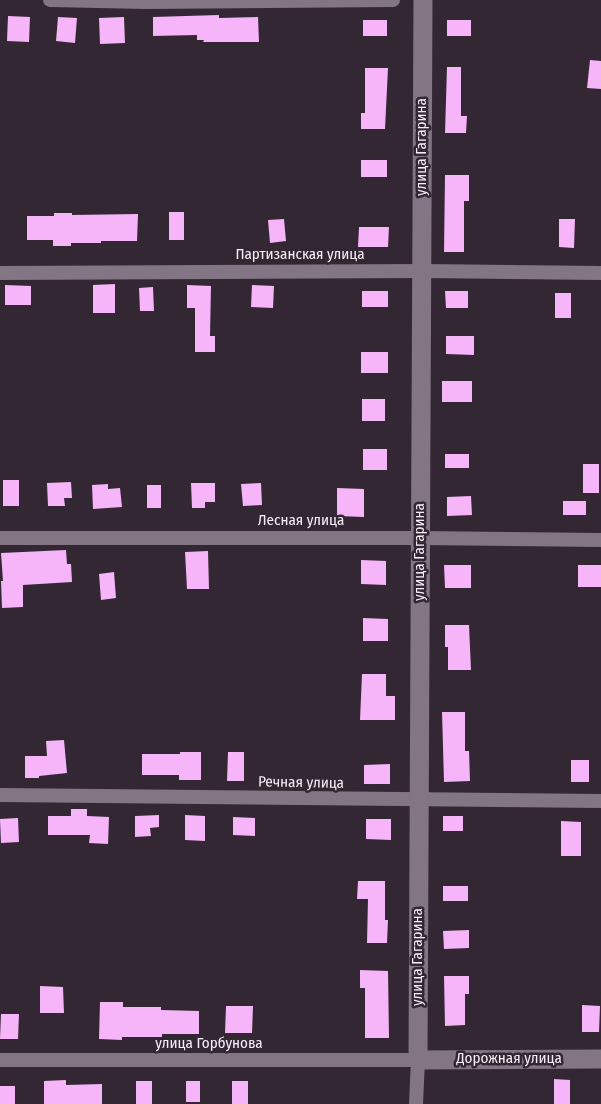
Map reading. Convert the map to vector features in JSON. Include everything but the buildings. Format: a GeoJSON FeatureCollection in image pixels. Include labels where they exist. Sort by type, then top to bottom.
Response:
{"type":"FeatureCollection","features":[{"type":"Feature","properties":{"kind":"main road","name":"улица Гагарина"},"geometry":{"type":"LineString","coordinates":[[418,1060],[423,0]]}},
{"type":"Feature","properties":{"kind":"main road","name":"Дорожная улица"},"geometry":{"type":"LineString","coordinates":[[418,1060],[601,1059]]}},
{"type":"Feature","properties":{"kind":"street"},"geometry":{"type":"LineString","coordinates":[[50,0],[147,2],[393,0]]}},
{"type":"Feature","properties":{"kind":"street","name":"Партизанская улица"},"geometry":{"type":"LineString","coordinates":[[0,273],[422,271],[601,273]]}},
{"type":"Feature","properties":{"kind":"street","name":"Лесная улица"},"geometry":{"type":"LineString","coordinates":[[0,538],[601,540]]}},
{"type":"Feature","properties":{"kind":"street","name":"Речная улица"},"geometry":{"type":"LineString","coordinates":[[0,795],[601,801]]}},
{"type":"Feature","properties":{"kind":"street","name":"улица Горбунова"},"geometry":{"type":"LineString","coordinates":[[0,1060],[418,1060]]}},
{"type":"Feature","properties":{"kind":"street","name":"улица Гагарина"},"geometry":{"type":"LineString","coordinates":[[416,1104],[418,1060]]}}]}
